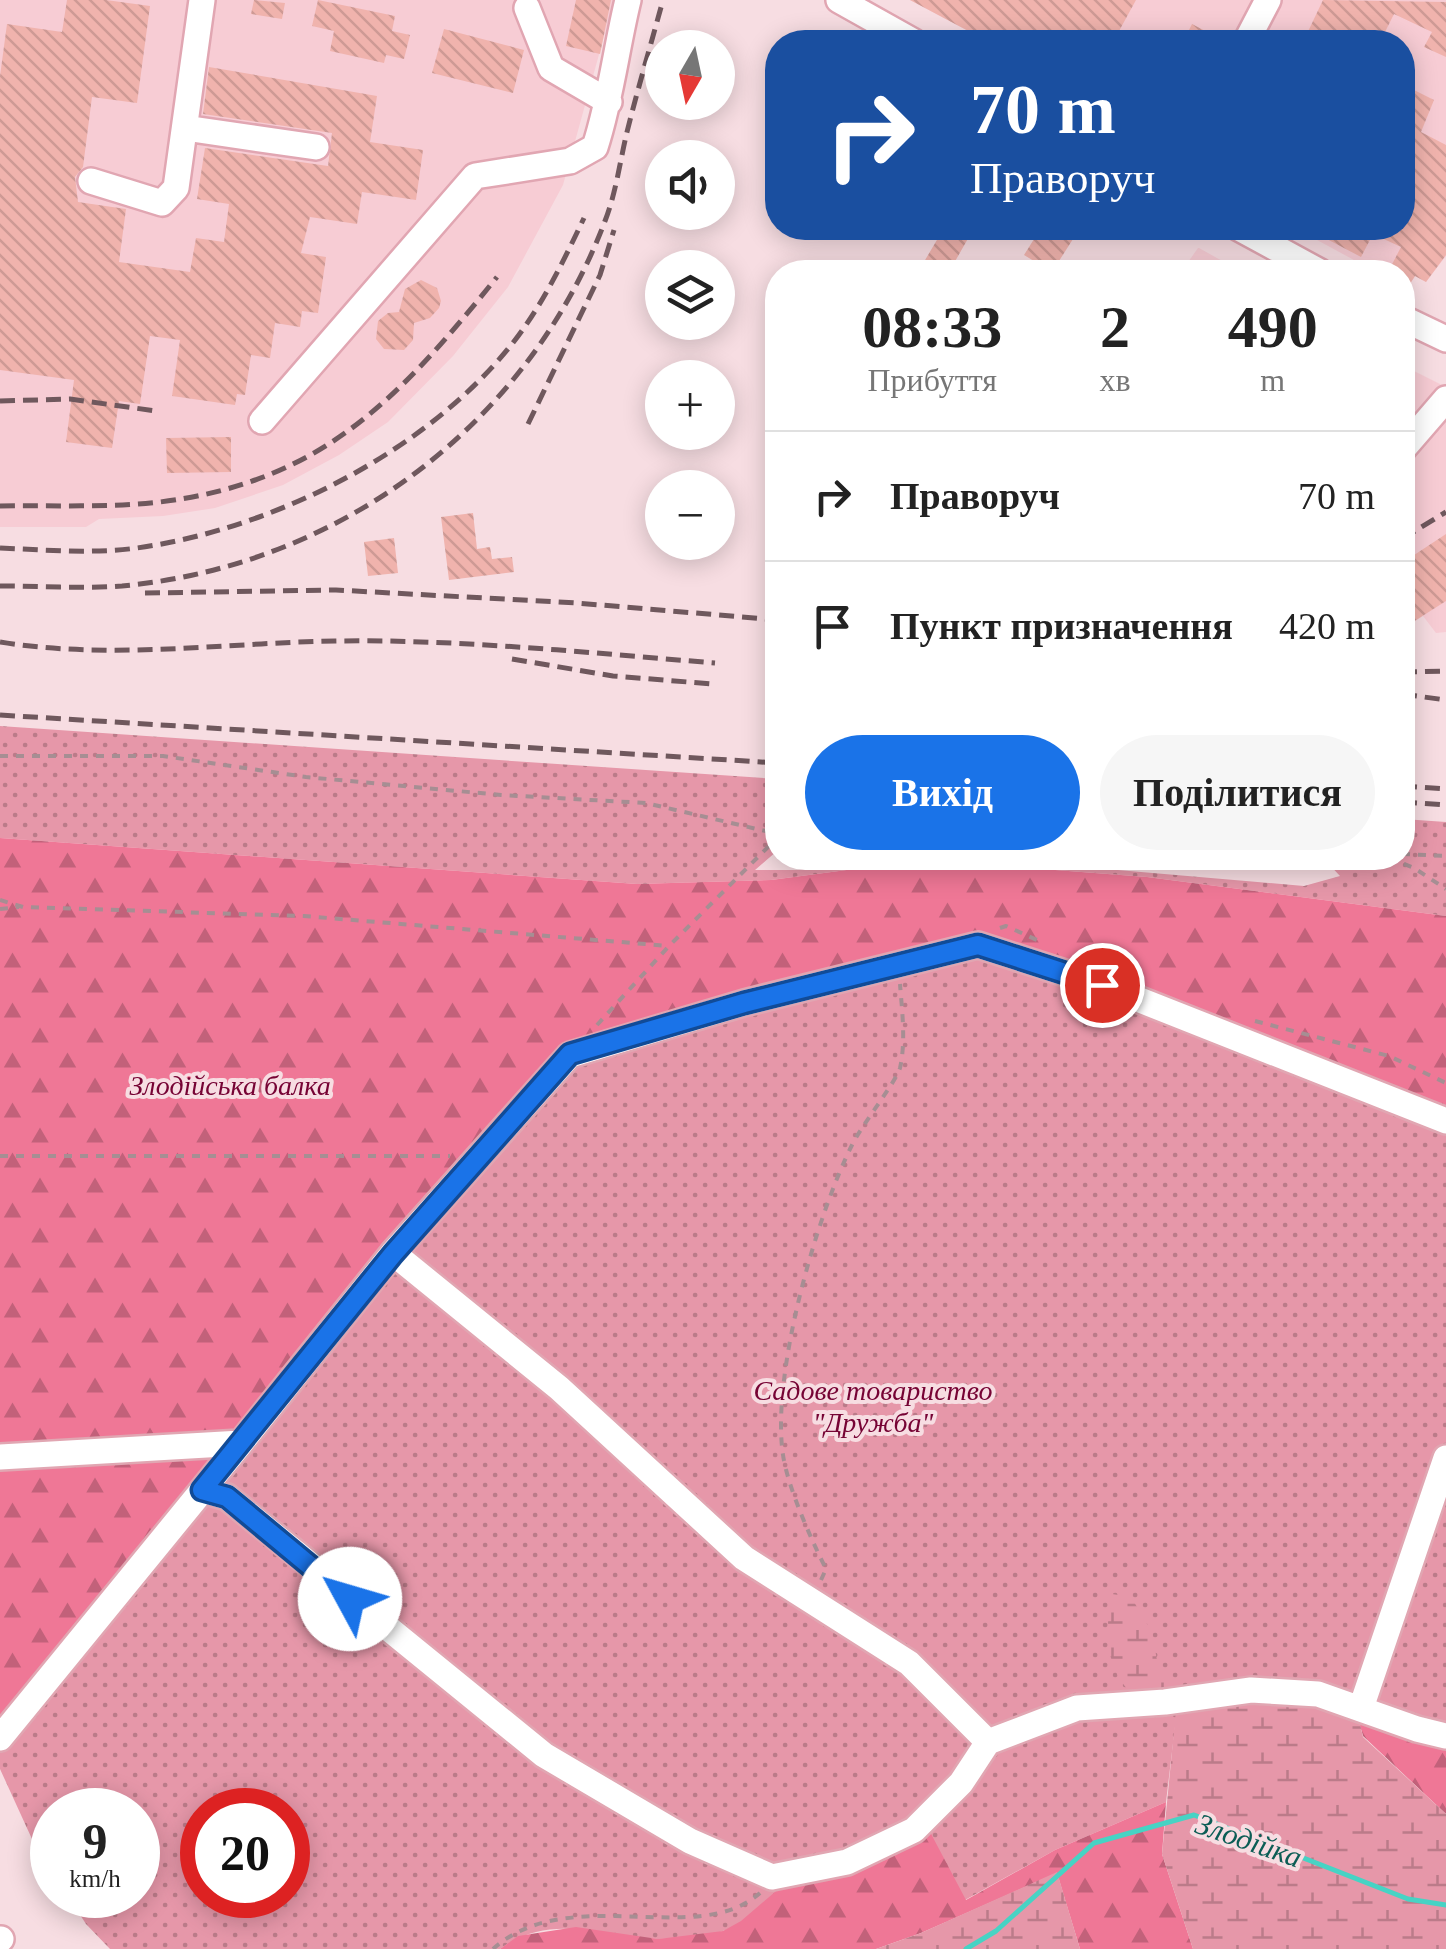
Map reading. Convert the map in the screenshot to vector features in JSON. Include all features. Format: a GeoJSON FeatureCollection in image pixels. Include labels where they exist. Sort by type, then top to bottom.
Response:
{"type":"FeatureCollection","features":[{"type":"Feature","properties":{"kind":"street"},"geometry":{"type":"LineString","coordinates":[[91,182],[162,203],[176,188],[202,0]]}},
{"type":"Feature","properties":{"kind":"street"},"geometry":{"type":"LineString","coordinates":[[262,421],[475,176],[570,161],[595,146],[610,102],[628,0]]}},
{"type":"Feature","properties":{"kind":"street"},"geometry":{"type":"LineString","coordinates":[[1252,30],[1268,0]]}},
{"type":"Feature","properties":{"kind":"street"},"geometry":{"type":"LineString","coordinates":[[850,3],[894,30]]}},
{"type":"Feature","properties":{"kind":"street"},"geometry":{"type":"LineString","coordinates":[[527,8],[551,68],[610,102]]}},
{"type":"Feature","properties":{"kind":"street"},"geometry":{"type":"LineString","coordinates":[[184,128],[316,147]]}},
{"type":"Feature","properties":{"kind":"street"},"geometry":{"type":"LineString","coordinates":[[1261,240],[1298,260]]}},
{"type":"Feature","properties":{"kind":"street"},"geometry":{"type":"LineString","coordinates":[[1415,324],[1446,339]]}},
{"type":"Feature","properties":{"kind":"street"},"geometry":{"type":"LineString","coordinates":[[1415,435],[1446,399]]}},
{"type":"Feature","properties":{"kind":"street"},"geometry":{"type":"LineString","coordinates":[[0,1738],[393,1254],[570,1054],[744,1003],[978,945],[1102,985],[1446,1121]]}},
{"type":"Feature","properties":{"kind":"street"},"geometry":{"type":"LineString","coordinates":[[393,1254],[559,1388],[744,1558],[909,1663],[988,1742]]}},
{"type":"Feature","properties":{"kind":"street"},"geometry":{"type":"LineString","coordinates":[[0,1457],[241,1443]]}},
{"type":"Feature","properties":{"kind":"street"},"geometry":{"type":"LineString","coordinates":[[1361,1708],[1446,1458]]}},
{"type":"Feature","properties":{"kind":"street"},"geometry":{"type":"LineString","coordinates":[[202,1490],[227,1497],[544,1756],[690,1840],[772,1876],[847,1862],[914,1830],[961,1783],[988,1742],[1077,1708],[1165,1702],[1250,1690],[1318,1694],[1446,1736]]}},
{"type":"Feature","properties":{"kind":"path"},"geometry":{"type":"LineString","coordinates":[[0,756],[164,756],[326,779],[502,796],[646,803],[765,832]]}},
{"type":"Feature","properties":{"kind":"path"},"geometry":{"type":"LineString","coordinates":[[595,1027],[765,848]]}},
{"type":"Feature","properties":{"kind":"path"},"geometry":{"type":"LineString","coordinates":[[1415,855],[1446,856]]}},
{"type":"Feature","properties":{"kind":"path"},"geometry":{"type":"LineString","coordinates":[[1415,869],[1446,889]]}},
{"type":"Feature","properties":{"kind":"path"},"geometry":{"type":"LineString","coordinates":[[0,900],[23,907]]}},
{"type":"Feature","properties":{"kind":"path"},"geometry":{"type":"LineString","coordinates":[[0,909],[304,916],[669,946]]}},
{"type":"Feature","properties":{"kind":"path"},"geometry":{"type":"LineString","coordinates":[[813,1601],[826,1569],[784,1457],[782,1406],[786,1370],[819,1229],[851,1146],[900,1070],[899,964]]}},
{"type":"Feature","properties":{"kind":"path"},"geometry":{"type":"LineString","coordinates":[[1246,1018],[1390,1056],[1446,1081]]}},
{"type":"Feature","properties":{"kind":"path"},"geometry":{"type":"LineString","coordinates":[[0,1156],[452,1156],[484,1149]]}},
{"type":"Feature","properties":{"kind":"path"},"geometry":{"type":"LineString","coordinates":[[734,1916],[750,1908],[772,1876]]}},
{"type":"Feature","properties":{"kind":"path"},"geometry":{"type":"LineString","coordinates":[[494,1949],[522,1929],[577,1921],[593,1923]]}},
{"type":"Feature","properties":{"kind":"shaded area"},"geometry":{"type":"Polygon","coordinates":[[[0,0],[614,0],[563,185],[508,287],[453,356],[388,422],[339,455],[283,485],[215,508],[163,516],[99,519],[86,527],[0,527],[0,0]]]}},
{"type":"Feature","properties":{"kind":"shaded area"},"geometry":{"type":"Polygon","coordinates":[[[910,0],[1446,0],[1446,256],[1426,282],[1415,276],[1415,260],[1354,260],[1317,240],[1415,240],[1415,30],[966,30],[910,0]]]}},
{"type":"Feature","properties":{"kind":"shaded area"},"geometry":{"type":"Polygon","coordinates":[[[1199,248],[1220,260],[1190,260],[1199,248]]]}},
{"type":"Feature","properties":{"kind":"shaded area"},"geometry":{"type":"Polygon","coordinates":[[[1415,372],[1446,387],[1446,632],[1436,633],[1423,616],[1415,621],[1415,372]]]}},
{"type":"Feature","properties":{"kind":"green space"},"geometry":{"type":"Polygon","coordinates":[[[0,726],[765,778],[765,861],[755,870],[846,870],[771,880],[637,884],[0,838],[0,726]]]}},
{"type":"Feature","properties":{"kind":"green space"},"geometry":{"type":"Polygon","coordinates":[[[1415,820],[1446,822],[1446,916],[1147,877],[1054,870],[1117,870],[1304,886],[1340,876],[1334,870],[1415,870],[1415,820]]]}},
{"type":"Feature","properties":{"kind":"green space","name":"Злодійська балка"},"geometry":{"type":"Polygon","coordinates":[[[0,838],[637,884],[771,880],[846,870],[1054,870],[1147,877],[1446,916],[1446,1116],[974,936],[568,1045],[0,1729],[0,838]]]}},
{"type":"Feature","properties":{"kind":"green space","name":"Садове товариство \"Дружба\""},"geometry":{"type":"Polygon","coordinates":[[[974,936],[1446,1116],[1446,1739],[1177,1710],[1166,1802],[1055,1850],[965,1900],[782,1886],[737,1925],[681,1938],[637,1938],[558,1929],[539,1931],[500,1949],[110,1949],[82,1918],[160,1918],[160,1788],[30,1788],[30,1835],[0,1769],[0,1729],[568,1045],[974,936]]]}},
{"type":"Feature","properties":{"kind":"green space"},"geometry":{"type":"Polygon","coordinates":[[[1112,1594],[1131,1597],[1152,1632],[1159,1672],[1175,1693],[1131,1693],[1122,1682],[1109,1646],[1112,1594]]]}},
{"type":"Feature","properties":{"kind":"green space"},"geometry":{"type":"Polygon","coordinates":[[[1226,1697],[1316,1700],[1358,1716],[1363,1737],[1446,1814],[1446,1949],[1193,1949],[1162,1854],[1176,1710],[1226,1697]]]}},
{"type":"Feature","properties":{"kind":"green space"},"geometry":{"type":"Polygon","coordinates":[[[1358,1716],[1446,1739],[1446,1814],[1363,1736],[1358,1716]]]}},
{"type":"Feature","properties":{"kind":"green space"},"geometry":{"type":"Polygon","coordinates":[[[1166,1802],[1162,1854],[1193,1949],[1080,1949],[1057,1873],[876,1949],[500,1949],[518,1936],[576,1927],[658,1939],[723,1931],[782,1886],[929,1830],[966,1900],[1055,1850],[1166,1802]]]}},
{"type":"Feature","properties":{"kind":"green space"},"geometry":{"type":"Polygon","coordinates":[[[1057,1872],[1080,1949],[876,1949],[921,1933],[1057,1872]]]}},
{"type":"Feature","properties":{"kind":"building"},"geometry":{"type":"Polygon","coordinates":[[[67,0],[150,6],[137,103],[92,97],[83,167],[75,177],[78,202],[126,209],[119,262],[190,272],[196,238],[224,242],[229,204],[197,199],[205,148],[328,166],[332,133],[203,114],[209,67],[377,96],[370,142],[423,150],[416,200],[362,192],[357,224],[310,217],[301,253],[326,257],[318,313],[302,311],[300,327],[275,323],[270,358],[251,355],[245,395],[237,394],[235,405],[172,396],[180,340],[150,336],[140,404],[119,401],[112,448],[66,442],[74,380],[0,370],[0,76],[7,24],[62,32],[67,0]]]}},
{"type":"Feature","properties":{"kind":"building"},"geometry":{"type":"Polygon","coordinates":[[[254,0],[285,3],[282,19],[251,14],[254,0]]]}},
{"type":"Feature","properties":{"kind":"building"},"geometry":{"type":"Polygon","coordinates":[[[318,0],[395,16],[392,31],[410,35],[404,59],[386,55],[384,63],[330,51],[334,31],[312,26],[318,0]]]}},
{"type":"Feature","properties":{"kind":"building"},"geometry":{"type":"Polygon","coordinates":[[[576,0],[611,0],[600,54],[566,46],[576,0]]]}},
{"type":"Feature","properties":{"kind":"building"},"geometry":{"type":"Polygon","coordinates":[[[910,0],[1136,0],[1120,30],[966,30],[910,0]]]}},
{"type":"Feature","properties":{"kind":"building"},"geometry":{"type":"Polygon","coordinates":[[[1323,0],[1446,2],[1446,57],[1424,47],[1432,32],[1394,14],[1386,30],[1309,30],[1323,0]]]}},
{"type":"Feature","properties":{"kind":"building"},"geometry":{"type":"Polygon","coordinates":[[[444,29],[524,50],[513,93],[432,73],[444,29]]]}},
{"type":"Feature","properties":{"kind":"building"},"geometry":{"type":"Polygon","coordinates":[[[1415,90],[1434,100],[1421,132],[1446,145],[1446,255],[1426,282],[1415,276],[1415,260],[1394,260],[1401,247],[1386,240],[1415,240],[1415,90]]]}},
{"type":"Feature","properties":{"kind":"building"},"geometry":{"type":"Polygon","coordinates":[[[937,240],[967,240],[956,260],[925,260],[937,240]]]}},
{"type":"Feature","properties":{"kind":"building"},"geometry":{"type":"Polygon","coordinates":[[[1033,240],[1072,240],[1060,260],[1032,260],[1024,255],[1033,240]]]}},
{"type":"Feature","properties":{"kind":"building"},"geometry":{"type":"Polygon","coordinates":[[[1329,240],[1370,240],[1361,257],[1329,240]]]}},
{"type":"Feature","properties":{"kind":"building"},"geometry":{"type":"Polygon","coordinates":[[[421,280],[437,288],[439,308],[430,318],[414,323],[413,340],[404,350],[384,349],[376,339],[378,321],[388,313],[399,312],[405,289],[421,280]]]}},
{"type":"Feature","properties":{"kind":"building"},"geometry":{"type":"Polygon","coordinates":[[[231,437],[231,472],[167,473],[166,438],[231,437]]]}},
{"type":"Feature","properties":{"kind":"building"},"geometry":{"type":"Polygon","coordinates":[[[473,513],[477,549],[490,547],[492,559],[512,557],[514,572],[449,580],[441,517],[473,513]]]}},
{"type":"Feature","properties":{"kind":"building"},"geometry":{"type":"Polygon","coordinates":[[[1446,534],[1446,601],[1415,621],[1415,554],[1446,534]]]}},
{"type":"Feature","properties":{"kind":"building"},"geometry":{"type":"Polygon","coordinates":[[[394,538],[398,573],[368,576],[364,542],[394,538]]]}},
{"type":"Feature","properties":{"kind":"waterway","name":"Злодійка"},"geometry":{"type":"LineString","coordinates":[[966,1949],[996,1931],[1094,1843],[1194,1815],[1408,1899],[1446,1905]]}},
{"type":"Feature","properties":{"kind":"railway"},"geometry":{"type":"LineString","coordinates":[[0,586],[122,586],[202,573],[278,549],[350,516],[416,472],[476,421],[528,361],[571,294],[605,221],[663,0]]}},
{"type":"Feature","properties":{"kind":"railway"},"geometry":{"type":"LineString","coordinates":[[0,548],[103,551],[189,538],[293,504],[343,479],[436,419],[477,383],[533,314],[584,218]]}},
{"type":"Feature","properties":{"kind":"railway"},"geometry":{"type":"LineString","coordinates":[[528,424],[600,275],[614,230]]}},
{"type":"Feature","properties":{"kind":"railway"},"geometry":{"type":"LineString","coordinates":[[0,506],[160,502],[217,492],[268,475],[313,454],[391,396],[497,277]]}},
{"type":"Feature","properties":{"kind":"railway"},"geometry":{"type":"LineString","coordinates":[[0,401],[70,399],[156,411]]}},
{"type":"Feature","properties":{"kind":"railway"},"geometry":{"type":"LineString","coordinates":[[1415,531],[1446,512]]}},
{"type":"Feature","properties":{"kind":"railway"},"geometry":{"type":"LineString","coordinates":[[145,593],[336,590],[577,603],[765,619]]}},
{"type":"Feature","properties":{"kind":"railway"},"geometry":{"type":"LineString","coordinates":[[0,642],[83,650],[335,641],[430,642],[715,663]]}},
{"type":"Feature","properties":{"kind":"railway"},"geometry":{"type":"LineString","coordinates":[[512,659],[613,676],[713,684]]}},
{"type":"Feature","properties":{"kind":"railway"},"geometry":{"type":"LineString","coordinates":[[1415,672],[1446,671]]}},
{"type":"Feature","properties":{"kind":"railway"},"geometry":{"type":"LineString","coordinates":[[1415,696],[1446,700]]}},
{"type":"Feature","properties":{"kind":"railway"},"geometry":{"type":"LineString","coordinates":[[0,715],[765,762]]}},
{"type":"Feature","properties":{"kind":"railway"},"geometry":{"type":"LineString","coordinates":[[1415,787],[1446,789]]}},
{"type":"Feature","properties":{"kind":"railway"},"geometry":{"type":"LineString","coordinates":[[1415,803],[1446,805]]}},
{"type":"Feature","properties":{"kind":"route"},"geometry":{"type":"LineString","coordinates":[[350,1599],[227,1497],[202,1490],[393,1254],[570,1054],[744,1003],[978,945],[1102,985]]}}]}
